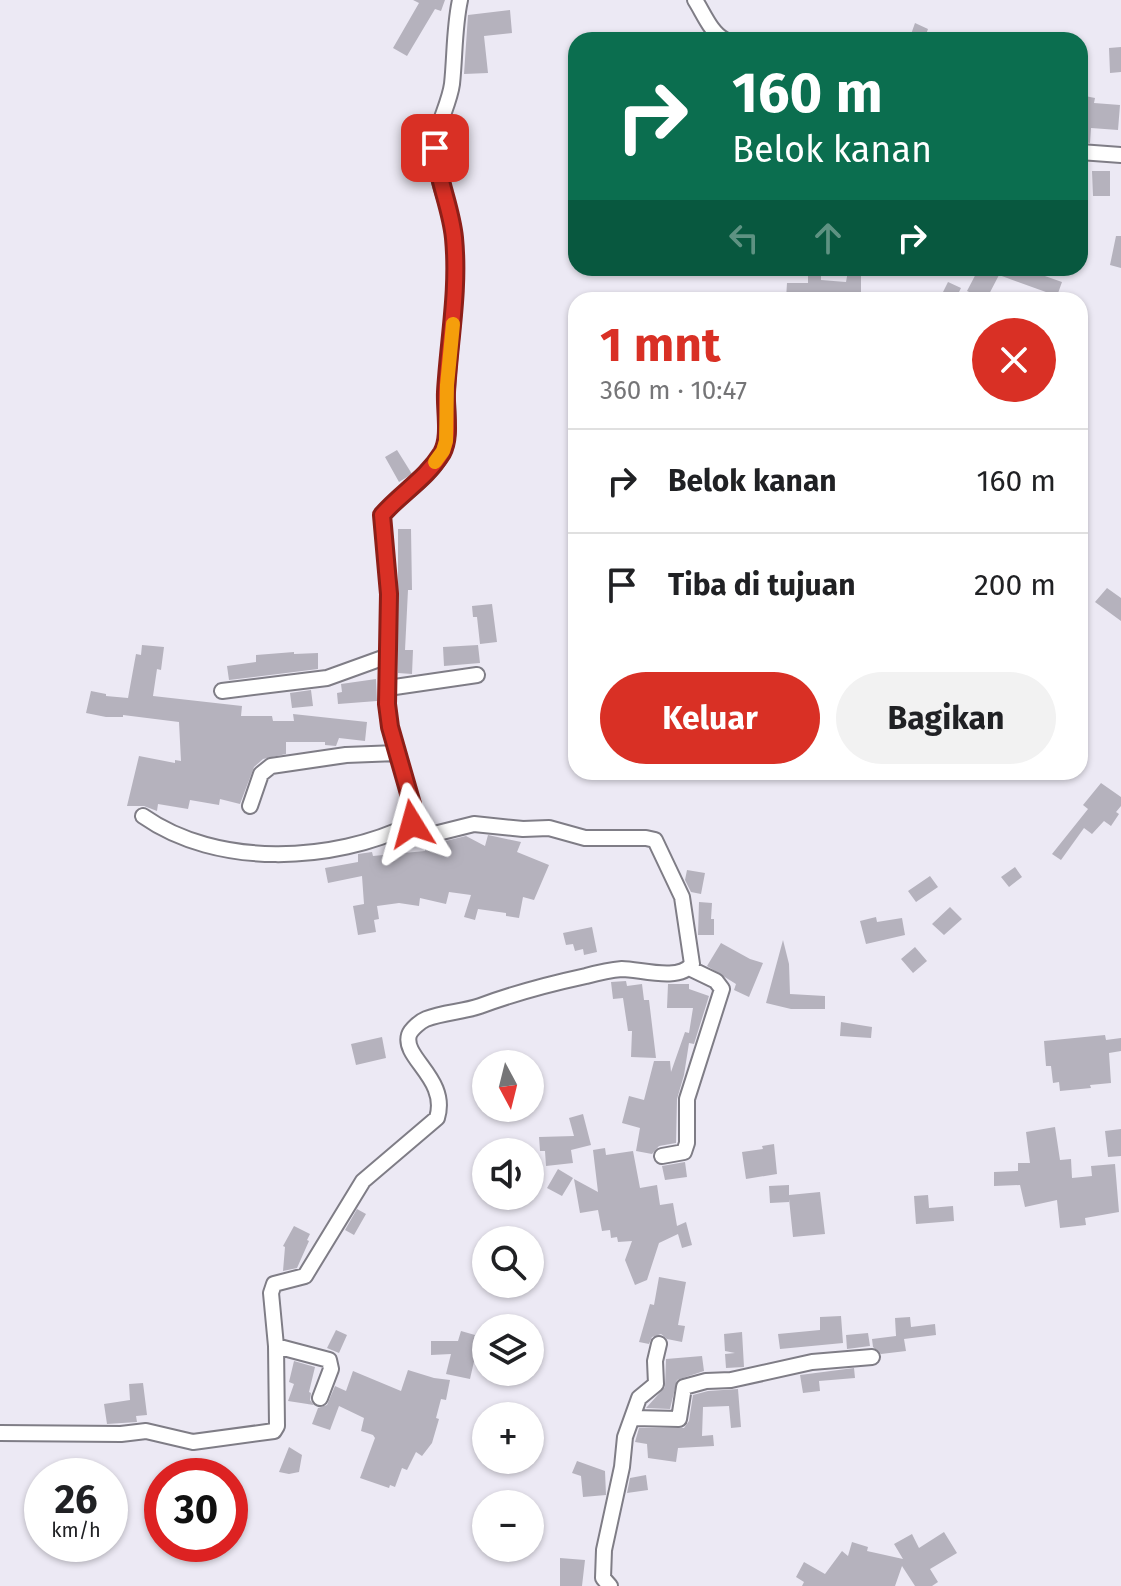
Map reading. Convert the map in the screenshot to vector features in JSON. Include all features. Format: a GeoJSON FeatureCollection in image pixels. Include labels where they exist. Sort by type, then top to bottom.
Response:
{"type":"FeatureCollection","features":[{"type":"Feature","properties":{"kind":"street"},"geometry":{"type":"LineString","coordinates":[[460,0],[452,87],[435,148],[436,168],[452,221],[456,272],[446,441],[443,451],[426,475],[382,515],[389,594],[390,727],[412,804],[412,824],[417,835],[426,836],[474,824],[549,828],[585,838],[655,840],[682,897],[692,964],[689,968]]}},
{"type":"Feature","properties":{"kind":"street"},"geometry":{"type":"LineString","coordinates":[[695,0],[715,32]]}},
{"type":"Feature","properties":{"kind":"street"},"geometry":{"type":"LineString","coordinates":[[1088,153],[1121,155]]}},
{"type":"Feature","properties":{"kind":"street"},"geometry":{"type":"LineString","coordinates":[[222,691],[327,678],[388,656]]}},
{"type":"Feature","properties":{"kind":"street"},"geometry":{"type":"LineString","coordinates":[[388,688],[477,675]]}},
{"type":"Feature","properties":{"kind":"street"},"geometry":{"type":"LineString","coordinates":[[250,806],[261,774],[271,766],[361,753],[397,753]]}},
{"type":"Feature","properties":{"kind":"street"},"geometry":{"type":"LineString","coordinates":[[143,816],[201,846],[258,854],[353,844],[393,834],[412,824]]}},
{"type":"Feature","properties":{"kind":"street"},"geometry":{"type":"LineString","coordinates":[[0,1433],[121,1434],[146,1431],[193,1442],[274,1431],[277,1426],[276,1346],[271,1293],[274,1284],[305,1276],[363,1181],[437,1118],[440,1104],[438,1091],[414,1054],[408,1038],[424,1019],[479,1006],[521,991],[611,971],[658,974],[689,968],[716,981],[722,989],[720,999],[687,1099],[687,1143],[684,1152],[662,1156]]}},
{"type":"Feature","properties":{"kind":"street"},"geometry":{"type":"LineString","coordinates":[[610,1586],[603,1578],[604,1550],[622,1467],[625,1437],[639,1398],[656,1384],[655,1361],[659,1344]]}},
{"type":"Feature","properties":{"kind":"street"},"geometry":{"type":"LineString","coordinates":[[276,1346],[329,1360],[331,1369],[320,1398]]}},
{"type":"Feature","properties":{"kind":"street"},"geometry":{"type":"LineString","coordinates":[[633,1418],[679,1419],[684,1387],[706,1381],[731,1380],[812,1362],[872,1357]]}},
{"type":"Feature","properties":{"kind":"building"},"geometry":{"type":"Polygon","coordinates":[[[413,0],[445,0],[441,11],[435,9],[407,56],[393,48],[419,3],[413,0]]]}},
{"type":"Feature","properties":{"kind":"building"},"geometry":{"type":"Polygon","coordinates":[[[510,10],[512,33],[484,36],[488,73],[464,74],[468,15],[510,10]]]}},
{"type":"Feature","properties":{"kind":"building"},"geometry":{"type":"Polygon","coordinates":[[[915,23],[928,29],[927,32],[912,32],[915,23]]]}},
{"type":"Feature","properties":{"kind":"building"},"geometry":{"type":"Polygon","coordinates":[[[1121,47],[1121,72],[1110,73],[1109,48],[1121,47]]]}},
{"type":"Feature","properties":{"kind":"building"},"geometry":{"type":"Polygon","coordinates":[[[1088,97],[1095,98],[1094,103],[1120,105],[1118,130],[1091,128],[1090,143],[1088,97]]]}},
{"type":"Feature","properties":{"kind":"building"},"geometry":{"type":"Polygon","coordinates":[[[1092,171],[1110,171],[1110,196],[1093,196],[1092,171]]]}},
{"type":"Feature","properties":{"kind":"building"},"geometry":{"type":"Polygon","coordinates":[[[1116,236],[1121,236],[1121,268],[1110,265],[1116,236]]]}},
{"type":"Feature","properties":{"kind":"building"},"geometry":{"type":"Polygon","coordinates":[[[808,276],[846,282],[847,276],[861,276],[861,292],[786,292],[787,283],[808,283],[808,276]]]}},
{"type":"Feature","properties":{"kind":"building"},"geometry":{"type":"Polygon","coordinates":[[[975,276],[998,276],[990,292],[967,291],[975,276]]]}},
{"type":"Feature","properties":{"kind":"building"},"geometry":{"type":"Polygon","coordinates":[[[1002,276],[1045,276],[1062,282],[1058,292],[1046,292],[1002,276]]]}},
{"type":"Feature","properties":{"kind":"building"},"geometry":{"type":"Polygon","coordinates":[[[948,282],[961,288],[959,292],[943,292],[948,282]]]}},
{"type":"Feature","properties":{"kind":"building"},"geometry":{"type":"Polygon","coordinates":[[[397,450],[412,474],[399,482],[385,457],[397,450]]]}},
{"type":"Feature","properties":{"kind":"building"},"geometry":{"type":"Polygon","coordinates":[[[398,529],[411,529],[412,590],[408,590],[405,650],[413,650],[412,674],[398,673],[398,529]]]}},
{"type":"Feature","properties":{"kind":"building"},"geometry":{"type":"Polygon","coordinates":[[[1107,588],[1121,598],[1121,621],[1095,602],[1107,588]]]}},
{"type":"Feature","properties":{"kind":"building"},"geometry":{"type":"Polygon","coordinates":[[[492,604],[497,642],[480,644],[477,617],[473,617],[472,606],[492,604]]]}},
{"type":"Feature","properties":{"kind":"building"},"geometry":{"type":"Polygon","coordinates":[[[142,645],[164,647],[153,696],[242,706],[241,716],[272,716],[273,721],[294,721],[293,714],[367,722],[365,741],[339,738],[336,746],[325,745],[325,742],[286,742],[286,754],[263,759],[254,767],[240,804],[220,799],[219,805],[190,800],[188,809],[158,804],[157,811],[144,806],[127,806],[139,756],[175,763],[175,760],[181,761],[179,722],[86,713],[91,691],[128,698],[136,654],[141,655],[142,645]]]}},
{"type":"Feature","properties":{"kind":"building"},"geometry":{"type":"Polygon","coordinates":[[[478,645],[480,663],[444,666],[443,647],[478,645]]]}},
{"type":"Feature","properties":{"kind":"building"},"geometry":{"type":"Polygon","coordinates":[[[318,653],[318,669],[229,680],[227,666],[256,662],[256,655],[318,653]]]}},
{"type":"Feature","properties":{"kind":"building"},"geometry":{"type":"Polygon","coordinates":[[[376,679],[377,701],[338,704],[337,693],[342,692],[341,684],[376,679]]]}},
{"type":"Feature","properties":{"kind":"building"},"geometry":{"type":"Polygon","coordinates":[[[311,690],[313,706],[292,708],[290,693],[311,690]]]}},
{"type":"Feature","properties":{"kind":"building"},"geometry":{"type":"Polygon","coordinates":[[[1101,783],[1121,797],[1121,806],[1116,812],[1119,814],[1111,826],[1104,821],[1092,834],[1084,828],[1061,860],[1052,854],[1088,809],[1083,805],[1101,783]]]}},
{"type":"Feature","properties":{"kind":"building"},"geometry":{"type":"Polygon","coordinates":[[[488,835],[521,842],[517,852],[549,865],[534,900],[523,897],[519,918],[478,909],[475,920],[464,917],[471,895],[449,892],[446,904],[420,898],[419,906],[399,903],[377,906],[379,919],[374,920],[376,932],[358,935],[353,906],[364,904],[362,876],[328,883],[325,868],[358,862],[358,854],[372,852],[373,856],[425,851],[425,846],[466,836],[485,846],[488,835]]]}},
{"type":"Feature","properties":{"kind":"building"},"geometry":{"type":"Polygon","coordinates":[[[1015,867],[1022,877],[1009,887],[1001,877],[1015,867]]]}},
{"type":"Feature","properties":{"kind":"building"},"geometry":{"type":"Polygon","coordinates":[[[687,870],[705,873],[701,894],[691,892],[685,880],[687,870]]]}},
{"type":"Feature","properties":{"kind":"building"},"geometry":{"type":"Polygon","coordinates":[[[930,876],[938,887],[916,902],[908,891],[930,876]]]}},
{"type":"Feature","properties":{"kind":"building"},"geometry":{"type":"Polygon","coordinates":[[[699,902],[712,903],[714,935],[698,935],[699,902]]]}},
{"type":"Feature","properties":{"kind":"building"},"geometry":{"type":"Polygon","coordinates":[[[950,907],[962,919],[944,935],[932,924],[950,907]]]}},
{"type":"Feature","properties":{"kind":"building"},"geometry":{"type":"Polygon","coordinates":[[[876,917],[877,922],[902,918],[905,935],[866,944],[860,921],[876,917]]]}},
{"type":"Feature","properties":{"kind":"building"},"geometry":{"type":"Polygon","coordinates":[[[592,927],[597,952],[584,955],[583,949],[575,951],[573,944],[566,945],[563,933],[592,927]]]}},
{"type":"Feature","properties":{"kind":"building"},"geometry":{"type":"Polygon","coordinates":[[[783,940],[789,964],[790,994],[825,996],[825,1009],[791,1009],[766,1003],[783,940]]]}},
{"type":"Feature","properties":{"kind":"building"},"geometry":{"type":"Polygon","coordinates":[[[721,943],[763,963],[749,997],[734,990],[736,984],[707,966],[721,943]]]}},
{"type":"Feature","properties":{"kind":"building"},"geometry":{"type":"Polygon","coordinates":[[[915,947],[927,961],[913,973],[901,959],[915,947]]]}},
{"type":"Feature","properties":{"kind":"building"},"geometry":{"type":"Polygon","coordinates":[[[626,981],[627,986],[642,984],[644,1000],[649,1000],[656,1058],[631,1057],[632,1031],[628,1031],[623,998],[613,999],[611,982],[626,981]]]}},
{"type":"Feature","properties":{"kind":"building"},"geometry":{"type":"Polygon","coordinates":[[[668,984],[689,984],[689,989],[709,996],[694,1044],[689,1043],[677,1099],[676,1143],[659,1146],[652,1154],[636,1151],[640,1128],[622,1123],[629,1096],[644,1100],[654,1061],[670,1061],[671,1072],[685,1032],[689,1033],[693,1008],[667,1008],[668,984]]]}},
{"type":"Feature","properties":{"kind":"building"},"geometry":{"type":"Polygon","coordinates":[[[841,1022],[872,1027],[871,1038],[840,1036],[841,1022]]]}},
{"type":"Feature","properties":{"kind":"building"},"geometry":{"type":"Polygon","coordinates":[[[1105,1035],[1106,1040],[1121,1038],[1121,1051],[1109,1053],[1111,1083],[1060,1091],[1059,1082],[1053,1083],[1051,1066],[1046,1066],[1044,1041],[1105,1035]]]}},
{"type":"Feature","properties":{"kind":"building"},"geometry":{"type":"Polygon","coordinates":[[[382,1037],[386,1058],[356,1065],[351,1044],[382,1037]]]}},
{"type":"Feature","properties":{"kind":"building"},"geometry":{"type":"Polygon","coordinates":[[[583,1114],[591,1145],[571,1150],[573,1163],[546,1166],[544,1138],[539,1137],[574,1136],[569,1118],[583,1114]]]}},
{"type":"Feature","properties":{"kind":"building"},"geometry":{"type":"Polygon","coordinates":[[[1055,1127],[1060,1160],[1071,1159],[1072,1178],[1092,1176],[1091,1166],[1115,1164],[1119,1212],[1085,1218],[1086,1225],[1060,1228],[1057,1200],[1025,1207],[1020,1185],[994,1186],[994,1172],[1018,1171],[1018,1163],[1030,1163],[1026,1132],[1055,1127]]]}},
{"type":"Feature","properties":{"kind":"building"},"geometry":{"type":"Polygon","coordinates":[[[1121,1129],[1121,1156],[1108,1157],[1105,1131],[1121,1129]]]}},
{"type":"Feature","properties":{"kind":"building"},"geometry":{"type":"Polygon","coordinates":[[[774,1144],[777,1174],[746,1179],[742,1152],[774,1144]]]}},
{"type":"Feature","properties":{"kind":"building"},"geometry":{"type":"Polygon","coordinates":[[[605,1148],[606,1155],[633,1151],[640,1188],[657,1185],[660,1205],[673,1203],[677,1226],[686,1222],[692,1245],[682,1248],[678,1234],[659,1243],[647,1280],[635,1285],[625,1260],[632,1241],[618,1242],[617,1237],[611,1238],[610,1230],[602,1231],[598,1210],[580,1213],[574,1179],[598,1192],[593,1150],[605,1148]]]}},
{"type":"Feature","properties":{"kind":"building"},"geometry":{"type":"Polygon","coordinates":[[[685,1162],[687,1177],[665,1180],[662,1166],[685,1162]]]}},
{"type":"Feature","properties":{"kind":"building"},"geometry":{"type":"Polygon","coordinates":[[[558,1169],[573,1178],[562,1196],[547,1188],[558,1169]]]}},
{"type":"Feature","properties":{"kind":"building"},"geometry":{"type":"Polygon","coordinates":[[[789,1185],[789,1195],[820,1192],[825,1234],[793,1237],[789,1199],[789,1202],[770,1203],[769,1186],[789,1185]]]}},
{"type":"Feature","properties":{"kind":"building"},"geometry":{"type":"Polygon","coordinates":[[[928,1195],[929,1208],[953,1206],[954,1221],[916,1224],[914,1196],[928,1195]]]}},
{"type":"Feature","properties":{"kind":"building"},"geometry":{"type":"Polygon","coordinates":[[[357,1209],[366,1214],[354,1235],[345,1230],[357,1209]]]}},
{"type":"Feature","properties":{"kind":"building"},"geometry":{"type":"Polygon","coordinates":[[[294,1226],[310,1234],[309,1241],[297,1268],[283,1271],[283,1246],[294,1226]]]}},
{"type":"Feature","properties":{"kind":"building"},"geometry":{"type":"Polygon","coordinates":[[[659,1277],[686,1282],[678,1325],[685,1326],[682,1342],[667,1339],[661,1334],[652,1337],[649,1344],[639,1342],[650,1304],[654,1305],[659,1277]]]}},
{"type":"Feature","properties":{"kind":"building"},"geometry":{"type":"Polygon","coordinates":[[[841,1316],[843,1343],[780,1349],[778,1334],[820,1330],[820,1317],[841,1316]]]}},
{"type":"Feature","properties":{"kind":"building"},"geometry":{"type":"Polygon","coordinates":[[[910,1317],[911,1327],[935,1324],[936,1335],[904,1339],[906,1351],[881,1354],[873,1347],[872,1339],[896,1336],[895,1318],[910,1317]]]}},
{"type":"Feature","properties":{"kind":"building"},"geometry":{"type":"Polygon","coordinates":[[[336,1330],[347,1335],[339,1353],[327,1348],[336,1330]]]}},
{"type":"Feature","properties":{"kind":"building"},"geometry":{"type":"Polygon","coordinates":[[[461,1331],[472,1334],[470,1379],[446,1374],[451,1354],[431,1355],[431,1341],[458,1341],[461,1331]]]}},
{"type":"Feature","properties":{"kind":"building"},"geometry":{"type":"Polygon","coordinates":[[[742,1332],[744,1367],[726,1368],[725,1354],[735,1353],[725,1351],[724,1334],[742,1332]]]}},
{"type":"Feature","properties":{"kind":"building"},"geometry":{"type":"Polygon","coordinates":[[[868,1333],[870,1346],[847,1349],[846,1335],[868,1333]]]}},
{"type":"Feature","properties":{"kind":"building"},"geometry":{"type":"Polygon","coordinates":[[[702,1356],[704,1371],[677,1380],[670,1409],[646,1408],[665,1387],[666,1359],[702,1356]]]}},
{"type":"Feature","properties":{"kind":"building"},"geometry":{"type":"Polygon","coordinates":[[[294,1361],[315,1367],[309,1392],[314,1405],[288,1401],[294,1384],[289,1382],[294,1361]]]}},
{"type":"Feature","properties":{"kind":"building"},"geometry":{"type":"Polygon","coordinates":[[[854,1368],[855,1378],[819,1381],[820,1391],[803,1393],[800,1375],[854,1368]]]}},
{"type":"Feature","properties":{"kind":"building"},"geometry":{"type":"Polygon","coordinates":[[[408,1370],[450,1380],[446,1400],[441,1399],[432,1443],[422,1456],[416,1452],[407,1470],[402,1468],[395,1487],[390,1485],[389,1488],[360,1478],[375,1438],[361,1431],[364,1418],[339,1406],[330,1430],[312,1424],[318,1408],[327,1405],[335,1386],[346,1391],[353,1371],[401,1391],[408,1370]]]}},
{"type":"Feature","properties":{"kind":"building"},"geometry":{"type":"Polygon","coordinates":[[[143,1383],[147,1415],[136,1416],[137,1422],[107,1424],[104,1404],[130,1400],[129,1384],[143,1383]]]}},
{"type":"Feature","properties":{"kind":"building"},"geometry":{"type":"Polygon","coordinates":[[[738,1389],[741,1427],[731,1428],[729,1406],[703,1407],[702,1436],[713,1435],[714,1446],[678,1448],[676,1462],[648,1458],[647,1444],[635,1442],[639,1428],[684,1428],[689,1421],[693,1395],[738,1389]]]}},
{"type":"Feature","properties":{"kind":"building"},"geometry":{"type":"Polygon","coordinates":[[[289,1447],[302,1455],[299,1472],[289,1474],[279,1472],[289,1447]]]}},
{"type":"Feature","properties":{"kind":"building"},"geometry":{"type":"Polygon","coordinates":[[[577,1461],[605,1471],[606,1495],[583,1497],[581,1476],[572,1473],[577,1461]]]}},
{"type":"Feature","properties":{"kind":"building"},"geometry":{"type":"Polygon","coordinates":[[[646,1475],[648,1490],[627,1493],[630,1478],[646,1475]]]}},
{"type":"Feature","properties":{"kind":"building"},"geometry":{"type":"Polygon","coordinates":[[[944,1532],[957,1553],[930,1569],[938,1582],[932,1586],[915,1586],[902,1566],[895,1586],[802,1586],[804,1582],[796,1577],[804,1562],[825,1574],[842,1551],[848,1556],[852,1542],[868,1547],[867,1551],[903,1559],[894,1544],[912,1534],[919,1548],[944,1532]]]}},
{"type":"Feature","properties":{"kind":"building"},"geometry":{"type":"Polygon","coordinates":[[[560,1558],[585,1560],[582,1586],[560,1586],[560,1558]]]}},
{"type":"Feature","properties":{"kind":"slow traffic"},"geometry":{"type":"LineString","coordinates":[[435,462],[446,441],[453,324]]}},
{"type":"Feature","properties":{"kind":"route"},"geometry":{"type":"LineString","coordinates":[[412,824],[412,804],[390,727],[387,704],[389,594],[382,515],[426,475],[443,451],[446,441],[456,272],[452,221],[436,168],[435,148]]}}]}
